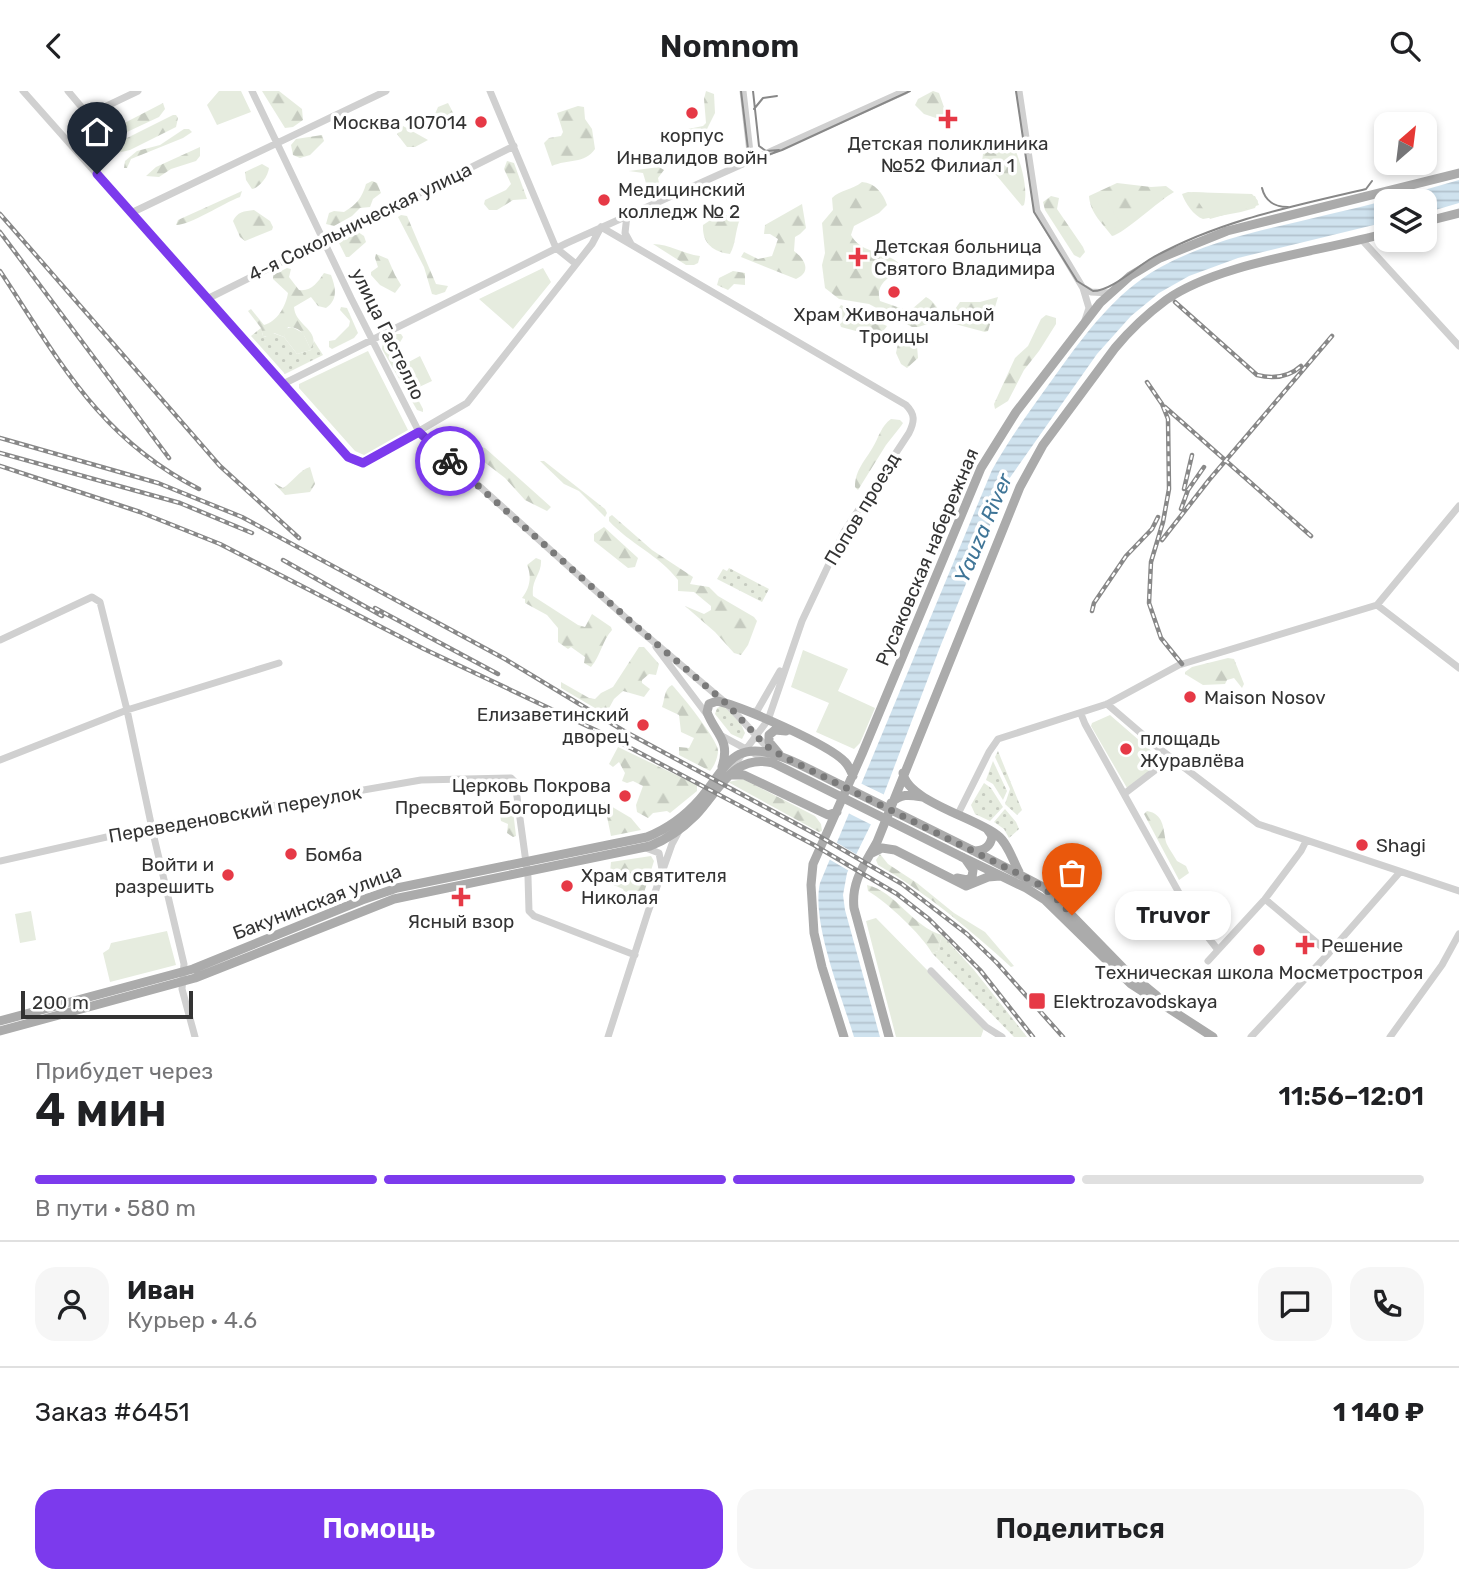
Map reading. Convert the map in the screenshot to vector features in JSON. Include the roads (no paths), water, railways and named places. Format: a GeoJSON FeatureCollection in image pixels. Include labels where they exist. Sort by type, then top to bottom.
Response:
{"type":"FeatureCollection","features":[{"type":"Feature","properties":{"kind":"main road","name":"Русаковская набережная"},"geometry":{"type":"LineString","coordinates":[[844,1037],[814,933],[811,873],[981,468],[1016,412],[1085,320],[1110,293],[1130,276],[1160,258],[1227,231],[1459,173]]}},
{"type":"Feature","properties":{"kind":"main road"},"geometry":{"type":"LineString","coordinates":[[1437,219],[1459,213]]}},
{"type":"Feature","properties":{"kind":"main road"},"geometry":{"type":"LineString","coordinates":[[889,1037],[853,896],[859,872],[883,826],[1026,473],[1042,445],[1115,348],[1167,299],[1195,285],[1251,266],[1374,236]]}},
{"type":"Feature","properties":{"kind":"main road"},"geometry":{"type":"LineString","coordinates":[[708,717],[707,708],[713,702],[727,704],[768,720],[838,755],[853,758],[862,754]]}},
{"type":"Feature","properties":{"kind":"main road","name":"улица Гастелло"},"geometry":{"type":"LineString","coordinates":[[708,717],[722,736]]}},
{"type":"Feature","properties":{"kind":"main road"},"geometry":{"type":"LineString","coordinates":[[782,756],[769,743],[769,735],[775,730],[794,733]]}},
{"type":"Feature","properties":{"kind":"main road"},"geometry":{"type":"LineString","coordinates":[[722,736],[723,774],[735,774],[741,768]]}},
{"type":"Feature","properties":{"kind":"main road","name":"Бакунинская улица"},"geometry":{"type":"LineString","coordinates":[[741,768],[747,752],[782,756],[967,857]]}},
{"type":"Feature","properties":{"kind":"main road"},"geometry":{"type":"LineString","coordinates":[[838,755],[850,768],[853,776]]}},
{"type":"Feature","properties":{"kind":"main road"},"geometry":{"type":"LineString","coordinates":[[741,768],[751,770],[760,761]]}},
{"type":"Feature","properties":{"kind":"main road","name":"Бакунинская улица"},"geometry":{"type":"LineString","coordinates":[[0,1021],[184,971],[380,893],[414,884],[642,847],[666,839],[706,804],[723,774],[749,762],[773,763],[967,857]]}},
{"type":"Feature","properties":{"kind":"main road"},"geometry":{"type":"LineString","coordinates":[[741,768],[826,818],[827,834]]}},
{"type":"Feature","properties":{"kind":"main road"},"geometry":{"type":"LineString","coordinates":[[903,773],[908,785],[925,798],[1000,837],[1020,874]]}},
{"type":"Feature","properties":{"kind":"main road"},"geometry":{"type":"LineString","coordinates":[[891,804],[905,795],[925,798]]}},
{"type":"Feature","properties":{"kind":"main road"},"geometry":{"type":"LineString","coordinates":[[818,812],[831,816],[837,812]]}},
{"type":"Feature","properties":{"kind":"main road","name":"Бакунинская улица"},"geometry":{"type":"LineString","coordinates":[[0,1031],[195,978],[394,899],[647,837],[680,824]]}},
{"type":"Feature","properties":{"kind":"main road"},"geometry":{"type":"LineString","coordinates":[[883,826],[884,838],[895,850]]}},
{"type":"Feature","properties":{"kind":"main road"},"geometry":{"type":"LineString","coordinates":[[967,857],[989,845],[992,836],[986,828]]}},
{"type":"Feature","properties":{"kind":"main road"},"geometry":{"type":"LineString","coordinates":[[870,854],[882,848],[895,850],[966,886],[988,877],[1005,877]]}},
{"type":"Feature","properties":{"kind":"main road"},"geometry":{"type":"LineString","coordinates":[[967,857],[1020,874],[1053,895],[1123,968],[1171,1009]]}},
{"type":"Feature","properties":{"kind":"main road"},"geometry":{"type":"LineString","coordinates":[[946,875],[963,880],[970,879],[973,872],[967,857]]}},
{"type":"Feature","properties":{"kind":"main road"},"geometry":{"type":"LineString","coordinates":[[967,857],[1045,900],[1130,984],[1213,1037]]}},
{"type":"Feature","properties":{"kind":"street"},"geometry":{"type":"LineString","coordinates":[[23,91],[348,457],[363,463],[419,432],[470,399],[592,244],[601,227]]}},
{"type":"Feature","properties":{"kind":"street"},"geometry":{"type":"LineString","coordinates":[[68,91],[84,110],[92,113],[138,91]]}},
{"type":"Feature","properties":{"kind":"street","name":"улица Гастелло"},"geometry":{"type":"LineString","coordinates":[[252,91],[371,339],[419,432],[727,704],[756,737],[782,756]]}},
{"type":"Feature","properties":{"kind":"street"},"geometry":{"type":"LineString","coordinates":[[131,213],[386,91]]}},
{"type":"Feature","properties":{"kind":"street"},"geometry":{"type":"LineString","coordinates":[[490,91],[556,248],[576,264]]}},
{"type":"Feature","properties":{"kind":"street"},"geometry":{"type":"LineString","coordinates":[[743,91],[751,161]]}},
{"type":"Feature","properties":{"kind":"street"},"geometry":{"type":"LineString","coordinates":[[283,384],[556,248],[905,91]]}},
{"type":"Feature","properties":{"kind":"street"},"geometry":{"type":"LineString","coordinates":[[1018,91],[1037,211],[1083,288],[1089,308],[1085,320]]}},
{"type":"Feature","properties":{"kind":"street","name":"4-я Сокольническая улица"},"geometry":{"type":"LineString","coordinates":[[207,299],[513,146]]}},
{"type":"Feature","properties":{"kind":"street"},"geometry":{"type":"LineString","coordinates":[[627,215],[625,233],[633,246]]}},
{"type":"Feature","properties":{"kind":"street"},"geometry":{"type":"LineString","coordinates":[[601,227],[633,246]]}},
{"type":"Feature","properties":{"kind":"street"},"geometry":{"type":"LineString","coordinates":[[1362,240],[1459,346]]}},
{"type":"Feature","properties":{"kind":"street","name":"Попов проезд"},"geometry":{"type":"LineString","coordinates":[[633,246],[906,405],[913,414],[913,425],[844,532],[810,603],[789,655],[768,720],[756,737]]}},
{"type":"Feature","properties":{"kind":"street"},"geometry":{"type":"LineString","coordinates":[[1083,288],[1091,292],[1110,293]]}},
{"type":"Feature","properties":{"kind":"street"},"geometry":{"type":"LineString","coordinates":[[958,814],[998,739],[1107,704],[1179,665],[1377,605],[1459,506]]}},
{"type":"Feature","properties":{"kind":"street"},"geometry":{"type":"LineString","coordinates":[[0,640],[92,597],[100,602],[127,710],[184,971],[181,982],[195,1037]]}},
{"type":"Feature","properties":{"kind":"street"},"geometry":{"type":"LineString","coordinates":[[1377,605],[1459,667]]}},
{"type":"Feature","properties":{"kind":"street","name":"улица Гастелло"},"geometry":{"type":"LineString","coordinates":[[645,634],[708,717]]}},
{"type":"Feature","properties":{"kind":"street","name":"Попов проезд"},"geometry":{"type":"LineString","coordinates":[[749,712],[757,711],[761,706],[789,655]]}},
{"type":"Feature","properties":{"kind":"street"},"geometry":{"type":"LineString","coordinates":[[0,760],[127,710],[279,663]]}},
{"type":"Feature","properties":{"kind":"street"},"geometry":{"type":"LineString","coordinates":[[1107,704],[1171,758],[1253,821],[1459,891]]}},
{"type":"Feature","properties":{"kind":"street"},"geometry":{"type":"LineString","coordinates":[[1081,713],[1193,918],[1218,950]]}},
{"type":"Feature","properties":{"kind":"street"},"geometry":{"type":"LineString","coordinates":[[746,725],[750,737],[747,752]]}},
{"type":"Feature","properties":{"kind":"street"},"geometry":{"type":"LineString","coordinates":[[722,736],[741,768]]}},
{"type":"Feature","properties":{"kind":"street","name":"улица Гастелло"},"geometry":{"type":"LineString","coordinates":[[722,736],[747,752],[773,763]]}},
{"type":"Feature","properties":{"kind":"street"},"geometry":{"type":"LineString","coordinates":[[747,752],[756,737]]}},
{"type":"Feature","properties":{"kind":"street"},"geometry":{"type":"LineString","coordinates":[[1124,794],[1171,758]]}},
{"type":"Feature","properties":{"kind":"street","name":"Переведеновский переулок"},"geometry":{"type":"LineString","coordinates":[[0,861],[152,827],[421,780],[511,778],[515,782],[527,867]]}},
{"type":"Feature","properties":{"kind":"street"},"geometry":{"type":"LineString","coordinates":[[608,1037],[680,824]]}},
{"type":"Feature","properties":{"kind":"street"},"geometry":{"type":"LineString","coordinates":[[662,873],[666,839]]}},
{"type":"Feature","properties":{"kind":"street"},"geometry":{"type":"LineString","coordinates":[[1208,961],[1265,899],[1306,841]]}},
{"type":"Feature","properties":{"kind":"street"},"geometry":{"type":"LineString","coordinates":[[642,847],[659,853],[662,873]]}},
{"type":"Feature","properties":{"kind":"street"},"geometry":{"type":"LineString","coordinates":[[527,867],[530,913],[635,955]]}},
{"type":"Feature","properties":{"kind":"street"},"geometry":{"type":"LineString","coordinates":[[1251,1037],[1399,872]]}},
{"type":"Feature","properties":{"kind":"street"},"geometry":{"type":"LineString","coordinates":[[1265,899],[1329,953]]}},
{"type":"Feature","properties":{"kind":"street"},"geometry":{"type":"LineString","coordinates":[[1390,1037],[1442,965],[1459,935]]}},
{"type":"Feature","properties":{"kind":"street"},"geometry":{"type":"LineString","coordinates":[[931,971],[986,1027],[1002,1037]]}},
{"type":"Feature","properties":{"kind":"water"},"geometry":{"type":"Polygon","coordinates":[[[1459,180],[1459,203],[1437,209],[1437,189],[1427,189],[1459,180]]]}},
{"type":"Feature","properties":{"kind":"water","name":"Yauza River"},"geometry":{"type":"Polygon","coordinates":[[[1374,203],[1374,225],[1238,258],[1189,276],[1159,293],[1131,316],[1097,354],[1009,479],[940,647],[877,812],[847,873],[843,895],[845,910],[880,1037],[854,1037],[824,939],[818,899],[820,883],[992,470],[1031,409],[1079,343],[1115,302],[1159,268],[1199,249],[1374,203]]]}},
{"type":"Feature","properties":{"kind":"tram line"},"geometry":{"type":"LineString","coordinates":[[741,91],[748,149],[753,156],[759,158],[910,91]]}},
{"type":"Feature","properties":{"kind":"tram line"},"geometry":{"type":"LineString","coordinates":[[753,91],[759,146],[766,151],[779,150]]}},
{"type":"Feature","properties":{"kind":"tram line"},"geometry":{"type":"LineString","coordinates":[[1016,91],[1034,212],[1077,281],[1093,291],[1107,287],[1152,258],[1203,234],[1256,216],[1366,189],[1372,181]]}},
{"type":"Feature","properties":{"kind":"tram line"},"geometry":{"type":"LineString","coordinates":[[754,109],[763,98],[777,96]]}},
{"type":"Feature","properties":{"kind":"tram line"},"geometry":{"type":"LineString","coordinates":[[1262,188],[1271,202],[1288,207]]}},
{"type":"Feature","properties":{"kind":"railway"},"geometry":{"type":"LineString","coordinates":[[0,214],[220,466],[299,538]]}},
{"type":"Feature","properties":{"kind":"railway"},"geometry":{"type":"LineString","coordinates":[[0,232],[169,458]]}},
{"type":"Feature","properties":{"kind":"railway"},"geometry":{"type":"LineString","coordinates":[[0,271],[63,366],[108,421],[164,469],[199,489]]}},
{"type":"Feature","properties":{"kind":"railway"},"geometry":{"type":"LineString","coordinates":[[1175,302],[1257,375],[1280,376],[1301,366]]}},
{"type":"Feature","properties":{"kind":"railway"},"geometry":{"type":"LineString","coordinates":[[1162,540],[1209,480],[1332,336]]}},
{"type":"Feature","properties":{"kind":"railway"},"geometry":{"type":"LineString","coordinates":[[1147,382],[1162,404],[1168,419],[1169,489],[1151,562],[1149,603],[1161,638],[1182,664]]}},
{"type":"Feature","properties":{"kind":"railway"},"geometry":{"type":"LineString","coordinates":[[1165,407],[1311,536]]}},
{"type":"Feature","properties":{"kind":"railway"},"geometry":{"type":"LineString","coordinates":[[0,438],[158,483],[242,517],[505,659],[624,731],[902,884],[967,934],[997,963],[1063,1037]]}},
{"type":"Feature","properties":{"kind":"railway"},"geometry":{"type":"LineString","coordinates":[[0,453],[180,503],[252,533]]}},
{"type":"Feature","properties":{"kind":"railway"},"geometry":{"type":"LineString","coordinates":[[1184,489],[1192,455]]}},
{"type":"Feature","properties":{"kind":"railway"},"geometry":{"type":"LineString","coordinates":[[0,466],[140,512],[220,544],[424,649],[604,734],[814,845],[897,894],[929,919],[980,970],[1033,1037]]}},
{"type":"Feature","properties":{"kind":"railway"},"geometry":{"type":"LineString","coordinates":[[1181,509],[1188,490],[1204,467]]}},
{"type":"Feature","properties":{"kind":"railway"},"geometry":{"type":"LineString","coordinates":[[1092,611],[1094,603],[1126,556],[1152,529],[1158,517]]}},
{"type":"Feature","properties":{"kind":"railway"},"geometry":{"type":"LineString","coordinates":[[283,560],[382,616]]}},
{"type":"Feature","properties":{"kind":"railway"},"geometry":{"type":"LineString","coordinates":[[375,608],[498,674]]}},
{"type":"Feature","properties":{"kind":"place","name":"корпус Инвалидов войн"},"geometry":{"type":"Point","coordinates":[692,113]}},
{"type":"Feature","properties":{"kind":"place","name":"Детская поликлиника №52 Филиал 1"},"geometry":{"type":"Point","coordinates":[948,119]}},
{"type":"Feature","properties":{"kind":"place","name":"Москва 107014"},"geometry":{"type":"Point","coordinates":[481,122]}},
{"type":"Feature","properties":{"kind":"place","name":"Медицинский колледж № 2"},"geometry":{"type":"Point","coordinates":[604,200]}},
{"type":"Feature","properties":{"kind":"place","name":"Детская больница Святого Владимира"},"geometry":{"type":"Point","coordinates":[858,257]}},
{"type":"Feature","properties":{"kind":"place","name":"Храм Живоначальной Троицы"},"geometry":{"type":"Point","coordinates":[894,292]}},
{"type":"Feature","properties":{"kind":"place","name":"Maison Nosov"},"geometry":{"type":"Point","coordinates":[1190,697]}},
{"type":"Feature","properties":{"kind":"place","name":"Елизаветинский дворец"},"geometry":{"type":"Point","coordinates":[643,725]}},
{"type":"Feature","properties":{"kind":"place","name":"площадь Журавлёва"},"geometry":{"type":"Point","coordinates":[1126,749]}},
{"type":"Feature","properties":{"kind":"place","name":"Церковь Покрова Пресвятой Богородицы"},"geometry":{"type":"Point","coordinates":[625,796]}},
{"type":"Feature","properties":{"kind":"place","name":"Shagi"},"geometry":{"type":"Point","coordinates":[1362,845]}},
{"type":"Feature","properties":{"kind":"place","name":"Бомба"},"geometry":{"type":"Point","coordinates":[291,854]}},
{"type":"Feature","properties":{"kind":"place","name":"Войти и разрешить"},"geometry":{"type":"Point","coordinates":[228,875]}},
{"type":"Feature","properties":{"kind":"place","name":"Храм святителя Николая"},"geometry":{"type":"Point","coordinates":[567,886]}},
{"type":"Feature","properties":{"kind":"place","name":"Ясный взор"},"geometry":{"type":"Point","coordinates":[461,897]}},
{"type":"Feature","properties":{"kind":"place","name":"Truvor"},"geometry":{"type":"Point","coordinates":[1072,915]}},
{"type":"Feature","properties":{"kind":"place","name":"Решение"},"geometry":{"type":"Point","coordinates":[1305,945]}},
{"type":"Feature","properties":{"kind":"place","name":"Техническая школа Мосметростроя"},"geometry":{"type":"Point","coordinates":[1259,950]}},
{"type":"Feature","properties":{"kind":"place","name":"Elektrozavodskaya"},"geometry":{"type":"Point","coordinates":[1037,1001]}}]}
